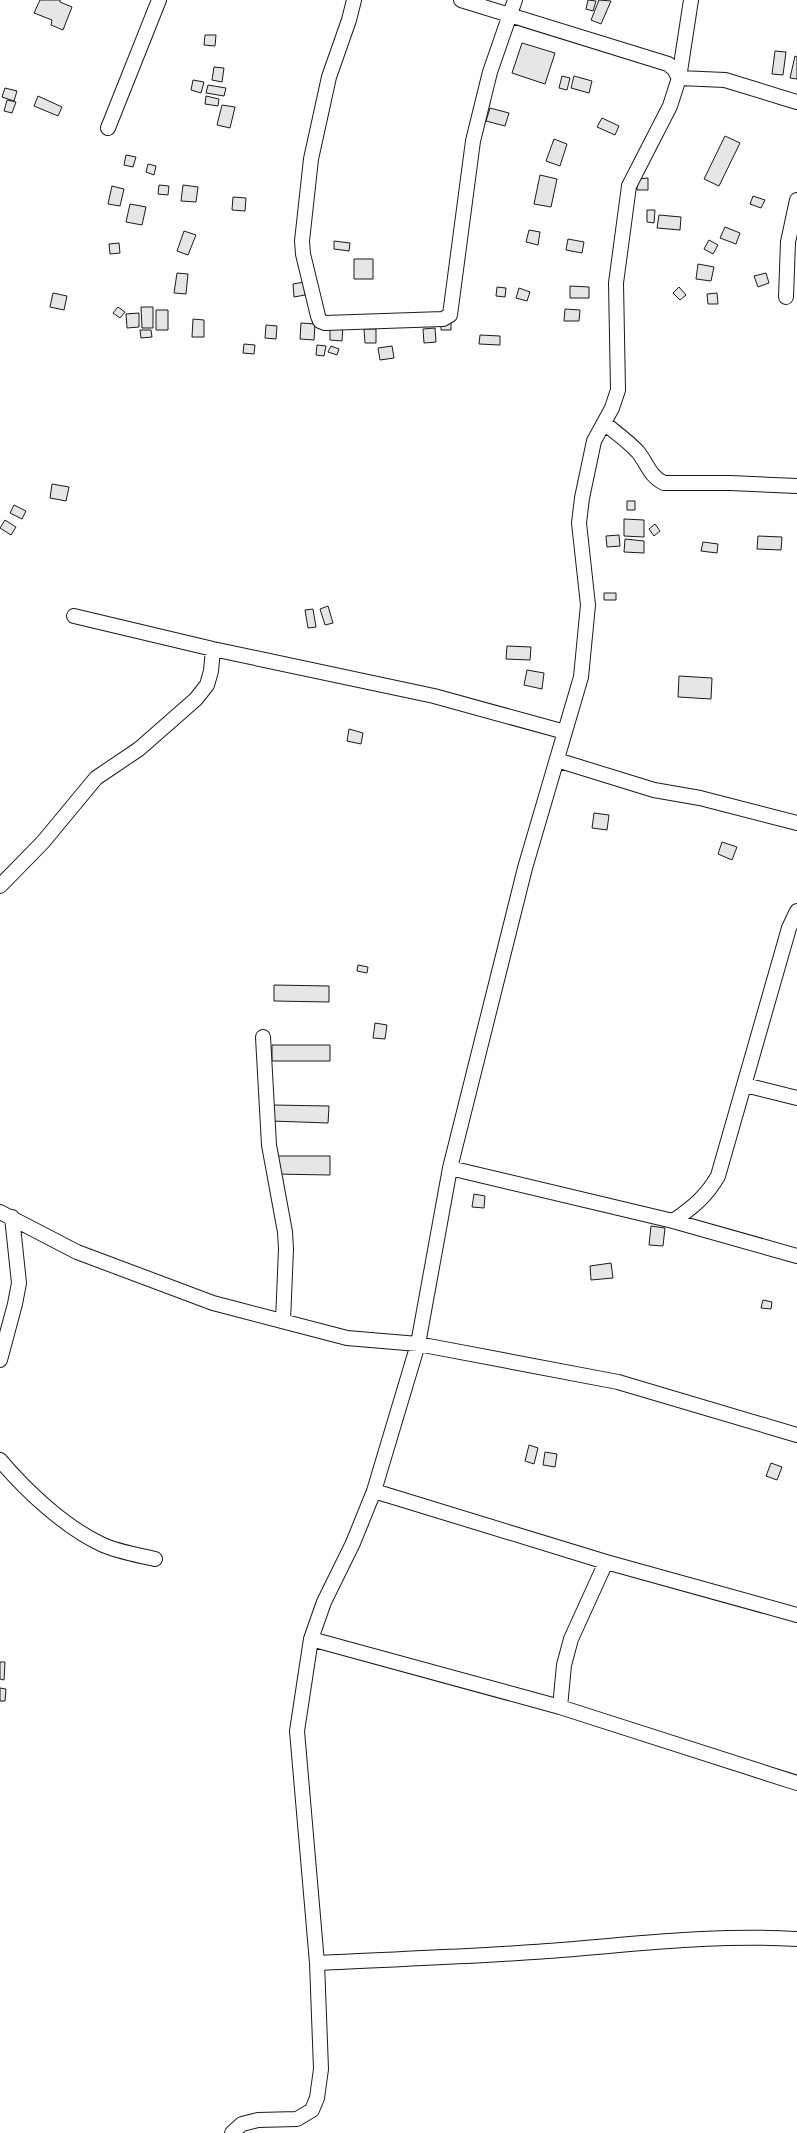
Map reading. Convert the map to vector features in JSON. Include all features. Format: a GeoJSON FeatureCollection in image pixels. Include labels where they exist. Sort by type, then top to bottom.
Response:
{"type":"FeatureCollection","features":[{"type":"Feature","properties":{"kind":"street"},"geometry":{"type":"LineString","coordinates":[[108,128],[159,0]]}},
{"type":"Feature","properties":{"kind":"street"},"geometry":{"type":"LineString","coordinates":[[354,0],[349,20],[329,77],[311,159],[302,241],[303,254],[318,316],[320,321],[325,323],[443,318],[450,315],[473,141],[490,72],[514,0]]}},
{"type":"Feature","properties":{"kind":"street"},"geometry":{"type":"LineString","coordinates":[[461,0],[668,64],[674,69],[679,78]]}},
{"type":"Feature","properties":{"kind":"street"},"geometry":{"type":"LineString","coordinates":[[232,2133],[242,2124],[258,2120],[297,2119],[312,2110],[317,2098],[321,2068],[317,1963],[298,1731],[311,1639],[324,1602],[353,1543],[374,1490],[418,1344],[450,1168],[524,868],[581,677],[588,605],[580,537],[582,498],[594,441],[612,408],[618,390],[616,283],[629,186],[670,106],[679,78],[691,0]]}},
{"type":"Feature","properties":{"kind":"street"},"geometry":{"type":"LineString","coordinates":[[679,78],[725,80],[797,102]]}},
{"type":"Feature","properties":{"kind":"street"},"geometry":{"type":"LineString","coordinates":[[786,297],[788,242],[797,200]]}},
{"type":"Feature","properties":{"kind":"street"},"geometry":{"type":"LineString","coordinates":[[604,423],[639,453],[655,479],[664,484],[730,483],[797,486]]}},
{"type":"Feature","properties":{"kind":"street"},"geometry":{"type":"LineString","coordinates":[[74,616],[213,649],[434,696],[565,732]]}},
{"type":"Feature","properties":{"kind":"street"},"geometry":{"type":"LineString","coordinates":[[0,886],[43,842],[96,778],[138,749],[196,699],[207,685],[211,671],[213,649]]}},
{"type":"Feature","properties":{"kind":"street"},"geometry":{"type":"LineString","coordinates":[[557,760],[654,790],[700,798],[797,822]]}},
{"type":"Feature","properties":{"kind":"street"},"geometry":{"type":"LineString","coordinates":[[673,1221],[697,1204],[709,1191],[718,1176],[797,911]]}},
{"type":"Feature","properties":{"kind":"street"},"geometry":{"type":"LineString","coordinates":[[263,1037],[269,1145],[285,1232],[286,1272],[283,1321]]}},
{"type":"Feature","properties":{"kind":"street"},"geometry":{"type":"LineString","coordinates":[[745,1085],[797,1098]]}},
{"type":"Feature","properties":{"kind":"street"},"geometry":{"type":"LineString","coordinates":[[450,1168],[673,1221],[797,1256]]}},
{"type":"Feature","properties":{"kind":"street"},"geometry":{"type":"LineString","coordinates":[[6,1214],[77,1252],[213,1303],[347,1338],[418,1344],[618,1382],[797,1435]]}},
{"type":"Feature","properties":{"kind":"street"},"geometry":{"type":"LineString","coordinates":[[0,1360],[16,1304],[19,1283],[6,1214]]}},
{"type":"Feature","properties":{"kind":"street"},"geometry":{"type":"LineString","coordinates":[[0,1460],[44,1506],[88,1537],[102,1545],[155,1560]]}},
{"type":"Feature","properties":{"kind":"street"},"geometry":{"type":"LineString","coordinates":[[374,1490],[606,1562],[797,1615]]}},
{"type":"Feature","properties":{"kind":"street"},"geometry":{"type":"LineString","coordinates":[[560,1707],[564,1665],[571,1639],[606,1562]]}},
{"type":"Feature","properties":{"kind":"street"},"geometry":{"type":"LineString","coordinates":[[311,1639],[560,1707],[797,1783]]}},
{"type":"Feature","properties":{"kind":"street"},"geometry":{"type":"LineString","coordinates":[[317,1963],[530,1952],[752,1936],[797,1939]]}},
{"type":"Feature","properties":{"kind":"building"},"geometry":{"type":"Polygon","coordinates":[[[40,0],[60,0],[60,2],[72,7],[63,30],[51,25],[52,20],[34,13],[40,0]]]}},
{"type":"Feature","properties":{"kind":"building"},"geometry":{"type":"Polygon","coordinates":[[[588,0],[596,1],[593,11],[586,9],[588,0]]]}},
{"type":"Feature","properties":{"kind":"building"},"geometry":{"type":"Polygon","coordinates":[[[599,0],[611,1],[601,24],[591,20],[599,0]]]}},
{"type":"Feature","properties":{"kind":"building"},"geometry":{"type":"Polygon","coordinates":[[[205,35],[216,35],[215,46],[204,45],[205,35]]]}},
{"type":"Feature","properties":{"kind":"building"},"geometry":{"type":"Polygon","coordinates":[[[522,43],[555,53],[545,84],[512,73],[522,43]]]}},
{"type":"Feature","properties":{"kind":"building"},"geometry":{"type":"Polygon","coordinates":[[[775,51],[786,52],[783,75],[772,74],[775,51]]]}},
{"type":"Feature","properties":{"kind":"building"},"geometry":{"type":"Polygon","coordinates":[[[795,56],[797,57],[797,79],[790,78],[795,56]]]}},
{"type":"Feature","properties":{"kind":"building"},"geometry":{"type":"Polygon","coordinates":[[[214,67],[224,68],[222,82],[212,80],[214,67]]]}},
{"type":"Feature","properties":{"kind":"building"},"geometry":{"type":"Polygon","coordinates":[[[562,76],[570,78],[567,90],[559,88],[562,76]]]}},
{"type":"Feature","properties":{"kind":"building"},"geometry":{"type":"Polygon","coordinates":[[[574,76],[592,81],[589,93],[571,88],[574,76]]]}},
{"type":"Feature","properties":{"kind":"building"},"geometry":{"type":"Polygon","coordinates":[[[193,80],[204,82],[201,93],[191,90],[193,80]]]}},
{"type":"Feature","properties":{"kind":"building"},"geometry":{"type":"Polygon","coordinates":[[[208,85],[226,88],[224,96],[206,93],[208,85]]]}},
{"type":"Feature","properties":{"kind":"building"},"geometry":{"type":"Polygon","coordinates":[[[5,88],[17,91],[14,101],[2,97],[5,88]]]}},
{"type":"Feature","properties":{"kind":"building"},"geometry":{"type":"Polygon","coordinates":[[[38,96],[62,107],[58,116],[34,106],[38,96]]]}},
{"type":"Feature","properties":{"kind":"building"},"geometry":{"type":"Polygon","coordinates":[[[206,96],[219,99],[218,106],[205,104],[206,96]]]}},
{"type":"Feature","properties":{"kind":"building"},"geometry":{"type":"Polygon","coordinates":[[[7,100],[16,102],[12,113],[4,111],[7,100]]]}},
{"type":"Feature","properties":{"kind":"building"},"geometry":{"type":"Polygon","coordinates":[[[222,105],[235,107],[230,128],[217,125],[222,105]]]}},
{"type":"Feature","properties":{"kind":"building"},"geometry":{"type":"Polygon","coordinates":[[[490,108],[509,113],[505,126],[486,121],[490,108]]]}},
{"type":"Feature","properties":{"kind":"building"},"geometry":{"type":"Polygon","coordinates":[[[602,118],[619,126],[615,135],[597,127],[602,118]]]}},
{"type":"Feature","properties":{"kind":"building"},"geometry":{"type":"Polygon","coordinates":[[[725,136],[740,143],[719,186],[704,179],[725,136]]]}},
{"type":"Feature","properties":{"kind":"building"},"geometry":{"type":"Polygon","coordinates":[[[554,139],[567,144],[560,166],[546,161],[554,139]]]}},
{"type":"Feature","properties":{"kind":"building"},"geometry":{"type":"Polygon","coordinates":[[[126,155],[136,157],[133,167],[124,165],[126,155]]]}},
{"type":"Feature","properties":{"kind":"building"},"geometry":{"type":"Polygon","coordinates":[[[148,164],[156,166],[154,175],[146,172],[148,164]]]}},
{"type":"Feature","properties":{"kind":"building"},"geometry":{"type":"Polygon","coordinates":[[[540,175],[557,179],[551,207],[534,204],[540,175]]]}},
{"type":"Feature","properties":{"kind":"building"},"geometry":{"type":"Polygon","coordinates":[[[648,178],[648,190],[637,190],[637,179],[648,178]]]}},
{"type":"Feature","properties":{"kind":"building"},"geometry":{"type":"Polygon","coordinates":[[[159,185],[169,186],[168,195],[158,194],[159,185]]]}},
{"type":"Feature","properties":{"kind":"building"},"geometry":{"type":"Polygon","coordinates":[[[183,185],[198,187],[196,202],[181,201],[183,185]]]}},
{"type":"Feature","properties":{"kind":"building"},"geometry":{"type":"Polygon","coordinates":[[[112,186],[124,189],[120,206],[108,204],[112,186]]]}},
{"type":"Feature","properties":{"kind":"building"},"geometry":{"type":"Polygon","coordinates":[[[753,196],[765,200],[761,208],[750,204],[753,196]]]}},
{"type":"Feature","properties":{"kind":"building"},"geometry":{"type":"Polygon","coordinates":[[[233,197],[246,198],[245,211],[232,210],[233,197]]]}},
{"type":"Feature","properties":{"kind":"building"},"geometry":{"type":"Polygon","coordinates":[[[130,204],[146,207],[142,225],[126,222],[130,204]]]}},
{"type":"Feature","properties":{"kind":"building"},"geometry":{"type":"Polygon","coordinates":[[[647,210],[655,210],[654,223],[647,222],[647,210]]]}},
{"type":"Feature","properties":{"kind":"building"},"geometry":{"type":"Polygon","coordinates":[[[659,215],[681,217],[680,230],[657,228],[659,215]]]}},
{"type":"Feature","properties":{"kind":"building"},"geometry":{"type":"Polygon","coordinates":[[[725,227],[740,233],[736,244],[720,238],[725,227]]]}},
{"type":"Feature","properties":{"kind":"building"},"geometry":{"type":"Polygon","coordinates":[[[529,230],[540,232],[538,245],[526,242],[529,230]]]}},
{"type":"Feature","properties":{"kind":"building"},"geometry":{"type":"Polygon","coordinates":[[[184,231],[196,235],[188,255],[177,251],[184,231]]]}},
{"type":"Feature","properties":{"kind":"building"},"geometry":{"type":"Polygon","coordinates":[[[568,239],[584,242],[582,253],[566,250],[568,239]]]}},
{"type":"Feature","properties":{"kind":"building"},"geometry":{"type":"Polygon","coordinates":[[[709,240],[718,245],[713,254],[704,249],[709,240]]]}},
{"type":"Feature","properties":{"kind":"building"},"geometry":{"type":"Polygon","coordinates":[[[334,241],[350,243],[349,251],[334,249],[334,241]]]}},
{"type":"Feature","properties":{"kind":"building"},"geometry":{"type":"Polygon","coordinates":[[[119,243],[120,253],[110,254],[109,244],[119,243]]]}},
{"type":"Feature","properties":{"kind":"building"},"geometry":{"type":"Polygon","coordinates":[[[354,259],[373,259],[373,279],[354,279],[354,259]]]}},
{"type":"Feature","properties":{"kind":"building"},"geometry":{"type":"Polygon","coordinates":[[[698,264],[714,267],[711,281],[696,279],[698,264]]]}},
{"type":"Feature","properties":{"kind":"building"},"geometry":{"type":"Polygon","coordinates":[[[177,273],[188,274],[186,294],[174,293],[177,273]]]}},
{"type":"Feature","properties":{"kind":"building"},"geometry":{"type":"Polygon","coordinates":[[[766,273],[769,283],[758,287],[754,276],[766,273]]]}},
{"type":"Feature","properties":{"kind":"building"},"geometry":{"type":"Polygon","coordinates":[[[304,282],[305,295],[294,297],[293,284],[304,282]]]}},
{"type":"Feature","properties":{"kind":"building"},"geometry":{"type":"Polygon","coordinates":[[[570,286],[589,287],[589,298],[570,298],[570,286]]]}},
{"type":"Feature","properties":{"kind":"building"},"geometry":{"type":"Polygon","coordinates":[[[497,287],[506,288],[505,297],[496,296],[497,287]]]}},
{"type":"Feature","properties":{"kind":"building"},"geometry":{"type":"Polygon","coordinates":[[[679,287],[686,295],[680,300],[673,293],[679,287]]]}},
{"type":"Feature","properties":{"kind":"building"},"geometry":{"type":"Polygon","coordinates":[[[519,288],[530,292],[527,301],[516,298],[519,288]]]}},
{"type":"Feature","properties":{"kind":"building"},"geometry":{"type":"Polygon","coordinates":[[[53,293],[67,296],[64,310],[50,307],[53,293]]]}},
{"type":"Feature","properties":{"kind":"building"},"geometry":{"type":"Polygon","coordinates":[[[717,293],[718,304],[708,304],[707,294],[717,293]]]}},
{"type":"Feature","properties":{"kind":"building"},"geometry":{"type":"Polygon","coordinates":[[[118,307],[125,312],[120,318],[113,313],[118,307]]]}},
{"type":"Feature","properties":{"kind":"building"},"geometry":{"type":"Polygon","coordinates":[[[141,307],[153,307],[153,328],[142,328],[141,307]]]}},
{"type":"Feature","properties":{"kind":"building"},"geometry":{"type":"Polygon","coordinates":[[[565,309],[580,310],[579,321],[564,321],[565,309]]]}},
{"type":"Feature","properties":{"kind":"building"},"geometry":{"type":"Polygon","coordinates":[[[156,310],[168,310],[168,330],[156,330],[156,310]]]}},
{"type":"Feature","properties":{"kind":"building"},"geometry":{"type":"Polygon","coordinates":[[[139,313],[139,327],[127,328],[126,314],[139,313]]]}},
{"type":"Feature","properties":{"kind":"building"},"geometry":{"type":"Polygon","coordinates":[[[193,319],[204,320],[204,337],[192,337],[193,319]]]}},
{"type":"Feature","properties":{"kind":"building"},"geometry":{"type":"Polygon","coordinates":[[[441,321],[451,321],[451,330],[441,330],[441,321]]]}},
{"type":"Feature","properties":{"kind":"building"},"geometry":{"type":"Polygon","coordinates":[[[301,323],[315,324],[314,340],[300,339],[301,323]]]}},
{"type":"Feature","properties":{"kind":"building"},"geometry":{"type":"Polygon","coordinates":[[[266,325],[277,326],[276,339],[265,338],[266,325]]]}},
{"type":"Feature","properties":{"kind":"building"},"geometry":{"type":"Polygon","coordinates":[[[330,325],[343,325],[342,341],[330,340],[330,325]]]}},
{"type":"Feature","properties":{"kind":"building"},"geometry":{"type":"Polygon","coordinates":[[[435,328],[436,342],[424,343],[423,329],[435,328]]]}},
{"type":"Feature","properties":{"kind":"building"},"geometry":{"type":"Polygon","coordinates":[[[364,329],[376,329],[376,343],[365,343],[364,329]]]}},
{"type":"Feature","properties":{"kind":"building"},"geometry":{"type":"Polygon","coordinates":[[[140,330],[151,330],[152,337],[141,338],[140,330]]]}},
{"type":"Feature","properties":{"kind":"building"},"geometry":{"type":"Polygon","coordinates":[[[480,335],[500,336],[500,345],[479,344],[480,335]]]}},
{"type":"Feature","properties":{"kind":"building"},"geometry":{"type":"Polygon","coordinates":[[[244,344],[255,345],[254,354],[243,353],[244,344]]]}},
{"type":"Feature","properties":{"kind":"building"},"geometry":{"type":"Polygon","coordinates":[[[317,345],[326,346],[324,356],[316,355],[317,345]]]}},
{"type":"Feature","properties":{"kind":"building"},"geometry":{"type":"Polygon","coordinates":[[[331,346],[339,349],[337,355],[328,352],[331,346]]]}},
{"type":"Feature","properties":{"kind":"building"},"geometry":{"type":"Polygon","coordinates":[[[392,346],[394,358],[380,360],[378,348],[392,346]]]}},
{"type":"Feature","properties":{"kind":"building"},"geometry":{"type":"Polygon","coordinates":[[[52,484],[69,487],[66,501],[50,498],[52,484]]]}},
{"type":"Feature","properties":{"kind":"building"},"geometry":{"type":"Polygon","coordinates":[[[627,501],[635,501],[635,510],[627,510],[627,501]]]}},
{"type":"Feature","properties":{"kind":"building"},"geometry":{"type":"Polygon","coordinates":[[[14,505],[26,511],[22,519],[10,513],[14,505]]]}},
{"type":"Feature","properties":{"kind":"building"},"geometry":{"type":"Polygon","coordinates":[[[624,519],[644,520],[644,537],[624,536],[624,519]]]}},
{"type":"Feature","properties":{"kind":"building"},"geometry":{"type":"Polygon","coordinates":[[[5,520],[16,527],[11,535],[0,528],[5,520]]]}},
{"type":"Feature","properties":{"kind":"building"},"geometry":{"type":"Polygon","coordinates":[[[655,524],[660,531],[654,536],[649,529],[655,524]]]}},
{"type":"Feature","properties":{"kind":"building"},"geometry":{"type":"Polygon","coordinates":[[[619,535],[620,546],[607,547],[606,536],[619,535]]]}},
{"type":"Feature","properties":{"kind":"building"},"geometry":{"type":"Polygon","coordinates":[[[758,536],[782,537],[781,550],[757,549],[758,536]]]}},
{"type":"Feature","properties":{"kind":"building"},"geometry":{"type":"Polygon","coordinates":[[[625,539],[644,541],[644,553],[624,552],[625,539]]]}},
{"type":"Feature","properties":{"kind":"building"},"geometry":{"type":"Polygon","coordinates":[[[703,542],[718,544],[717,553],[701,551],[703,542]]]}},
{"type":"Feature","properties":{"kind":"building"},"geometry":{"type":"Polygon","coordinates":[[[604,593],[616,593],[616,600],[604,600],[604,593]]]}},
{"type":"Feature","properties":{"kind":"building"},"geometry":{"type":"Polygon","coordinates":[[[328,606],[333,623],[325,625],[320,609],[328,606]]]}},
{"type":"Feature","properties":{"kind":"building"},"geometry":{"type":"Polygon","coordinates":[[[313,609],[316,627],[308,628],[305,610],[313,609]]]}},
{"type":"Feature","properties":{"kind":"building"},"geometry":{"type":"Polygon","coordinates":[[[507,646],[531,647],[530,660],[506,659],[507,646]]]}},
{"type":"Feature","properties":{"kind":"building"},"geometry":{"type":"Polygon","coordinates":[[[527,670],[544,673],[542,689],[524,685],[527,670]]]}},
{"type":"Feature","properties":{"kind":"building"},"geometry":{"type":"Polygon","coordinates":[[[679,676],[712,678],[711,699],[678,697],[679,676]]]}},
{"type":"Feature","properties":{"kind":"building"},"geometry":{"type":"Polygon","coordinates":[[[349,729],[363,733],[361,744],[347,741],[349,729]]]}},
{"type":"Feature","properties":{"kind":"building"},"geometry":{"type":"Polygon","coordinates":[[[594,813],[609,815],[607,830],[592,828],[594,813]]]}},
{"type":"Feature","properties":{"kind":"building"},"geometry":{"type":"Polygon","coordinates":[[[722,842],[737,847],[732,860],[718,854],[722,842]]]}},
{"type":"Feature","properties":{"kind":"building"},"geometry":{"type":"Polygon","coordinates":[[[358,965],[368,967],[367,973],[357,971],[358,965]]]}},
{"type":"Feature","properties":{"kind":"building"},"geometry":{"type":"Polygon","coordinates":[[[274,985],[329,986],[329,1002],[274,1001],[274,985]]]}},
{"type":"Feature","properties":{"kind":"building"},"geometry":{"type":"Polygon","coordinates":[[[375,1023],[387,1025],[385,1039],[373,1038],[375,1023]]]}},
{"type":"Feature","properties":{"kind":"building"},"geometry":{"type":"Polygon","coordinates":[[[272,1045],[330,1045],[330,1061],[272,1061],[272,1045]]]}},
{"type":"Feature","properties":{"kind":"building"},"geometry":{"type":"Polygon","coordinates":[[[272,1105],[329,1106],[328,1123],[271,1121],[272,1105]]]}},
{"type":"Feature","properties":{"kind":"building"},"geometry":{"type":"Polygon","coordinates":[[[274,1156],[330,1156],[330,1175],[274,1174],[274,1156]]]}},
{"type":"Feature","properties":{"kind":"building"},"geometry":{"type":"Polygon","coordinates":[[[474,1194],[485,1196],[484,1208],[472,1207],[474,1194]]]}},
{"type":"Feature","properties":{"kind":"building"},"geometry":{"type":"Polygon","coordinates":[[[651,1226],[665,1228],[663,1246],[649,1245],[651,1226]]]}},
{"type":"Feature","properties":{"kind":"building"},"geometry":{"type":"Polygon","coordinates":[[[611,1263],[613,1278],[591,1280],[590,1266],[611,1263]]]}},
{"type":"Feature","properties":{"kind":"building"},"geometry":{"type":"Polygon","coordinates":[[[763,1300],[772,1302],[771,1309],[761,1308],[763,1300]]]}},
{"type":"Feature","properties":{"kind":"building"},"geometry":{"type":"Polygon","coordinates":[[[529,1445],[538,1448],[534,1464],[525,1461],[529,1445]]]}},
{"type":"Feature","properties":{"kind":"building"},"geometry":{"type":"Polygon","coordinates":[[[545,1452],[557,1454],[555,1467],[543,1465],[545,1452]]]}},
{"type":"Feature","properties":{"kind":"building"},"geometry":{"type":"Polygon","coordinates":[[[771,1463],[782,1467],[777,1480],[766,1476],[771,1463]]]}},
{"type":"Feature","properties":{"kind":"building"},"geometry":{"type":"Polygon","coordinates":[[[0,1662],[5,1662],[4,1680],[0,1679],[0,1662]]]}},
{"type":"Feature","properties":{"kind":"building"},"geometry":{"type":"Polygon","coordinates":[[[0,1688],[6,1689],[5,1701],[0,1701],[0,1688]]]}}]}
